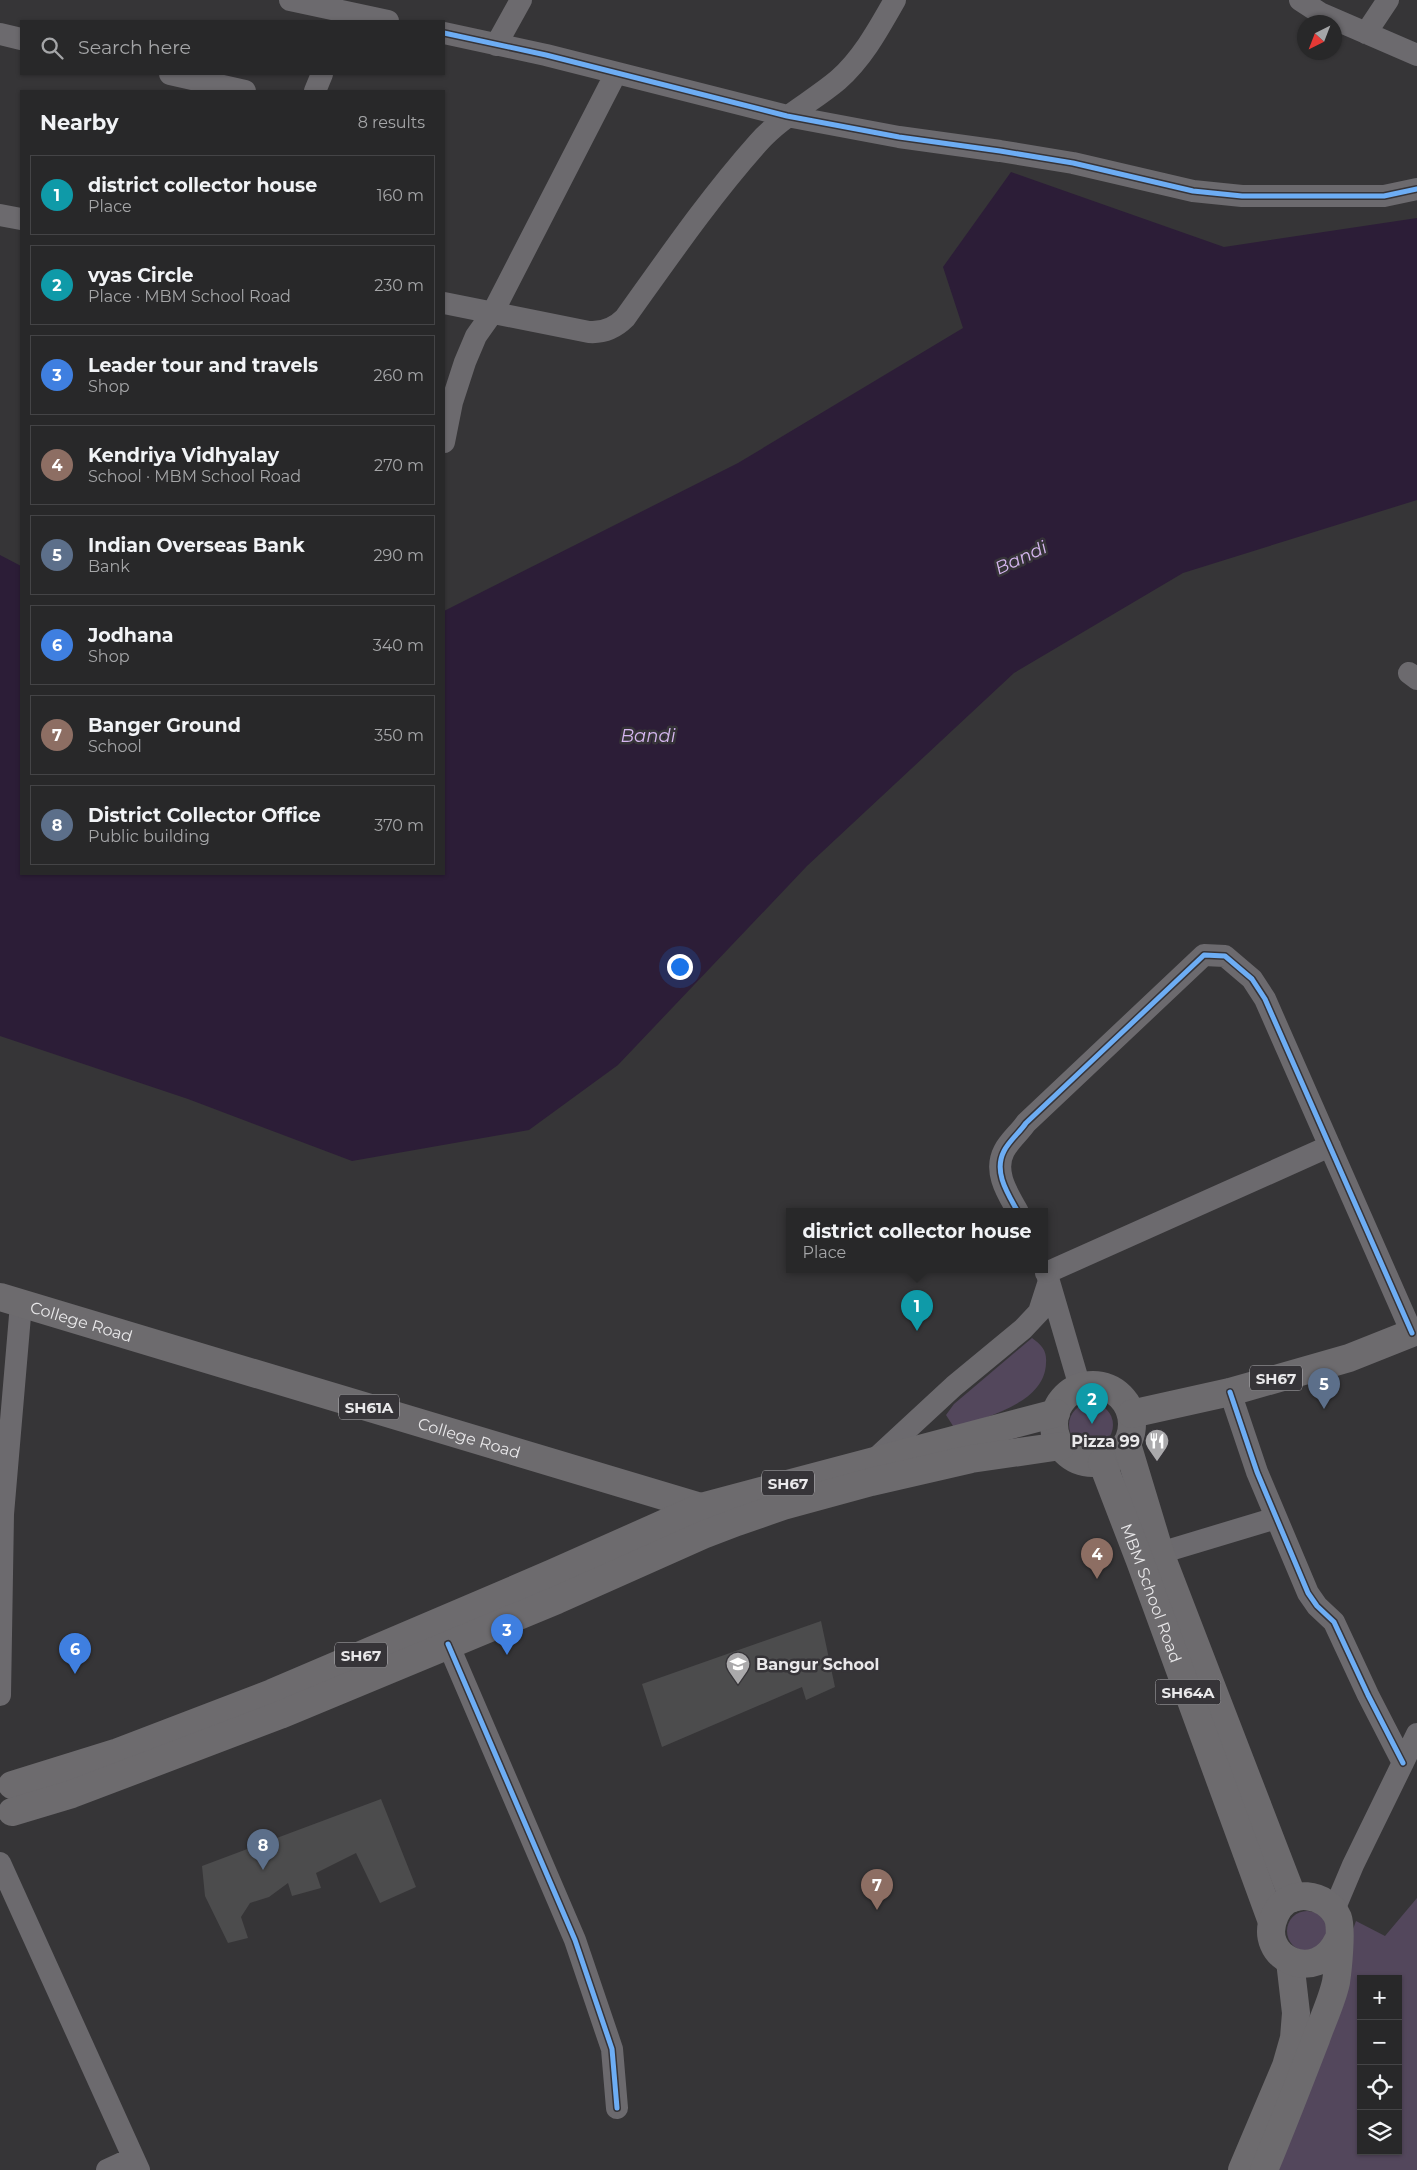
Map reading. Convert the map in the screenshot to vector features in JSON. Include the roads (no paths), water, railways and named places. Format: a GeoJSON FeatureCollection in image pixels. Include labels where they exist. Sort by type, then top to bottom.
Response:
{"type":"FeatureCollection","features":[{"type":"Feature","properties":{"kind":"main road","name":"College Road"},"geometry":{"type":"LineString","coordinates":[[11,1300],[702,1507],[737,1522]]}},
{"type":"Feature","properties":{"kind":"main road","name":"SH67"},"geometry":{"type":"LineString","coordinates":[[1131,1414],[1230,1392],[1349,1358],[1414,1332]]}},
{"type":"Feature","properties":{"kind":"main road"},"geometry":{"type":"LineString","coordinates":[[1101,1386],[1111,1389],[1120,1396],[1131,1414],[1132,1424],[1127,1444],[1120,1452],[1102,1462],[1090,1463],[1079,1460],[1061,1446],[1056,1436],[1054,1425],[1056,1412],[1061,1402],[1080,1387],[1101,1386]]}},
{"type":"Feature","properties":{"kind":"main road","name":"SH67"},"geometry":{"type":"LineString","coordinates":[[6,1798],[118,1752],[272,1693],[553,1574],[702,1507],[1056,1412]]}},
{"type":"Feature","properties":{"kind":"main road","name":"MBM School Road"},"geometry":{"type":"LineString","coordinates":[[1127,1444],[1150,1557],[1272,1922]]}},
{"type":"Feature","properties":{"kind":"main road","name":"SH67"},"geometry":{"type":"LineString","coordinates":[[6,1798],[72,1794],[160,1761],[280,1715],[737,1522],[783,1506],[871,1482],[971,1459],[1061,1446]]}},
{"type":"Feature","properties":{"kind":"main road","name":"MBM School Road"},"geometry":{"type":"LineString","coordinates":[[1102,1462],[1150,1557],[1293,1898]]}},
{"type":"Feature","properties":{"kind":"main road"},"geometry":{"type":"LineString","coordinates":[[1242,2170],[1286,2066],[1294,2038],[1296,2012],[1290,1961],[1300,1964],[1319,1962],[1334,1950],[1340,1930],[1334,1910],[1326,1902],[1315,1897],[1293,1898],[1283,1904],[1276,1912],[1272,1922]]}},
{"type":"Feature","properties":{"kind":"main road","name":"SH64A"},"geometry":{"type":"LineString","coordinates":[[1272,1922],[1271,1934],[1274,1945],[1290,1961]]}},
{"type":"Feature","properties":{"kind":"main road"},"geometry":{"type":"LineString","coordinates":[[1264,2170],[1332,1996],[1338,1969],[1338,1940]]}},
{"type":"Feature","properties":{"kind":"street"},"geometry":{"type":"LineString","coordinates":[[290,0],[345,17],[377,20]]}},
{"type":"Feature","properties":{"kind":"street"},"geometry":{"type":"LineString","coordinates":[[496,45],[521,0]]}},
{"type":"Feature","properties":{"kind":"street"},"geometry":{"type":"LineString","coordinates":[[445,303],[589,332],[598,332],[618,325],[704,208],[758,142],[787,116],[838,80],[854,64],[877,32],[895,0]]}},
{"type":"Feature","properties":{"kind":"street"},"geometry":{"type":"LineString","coordinates":[[1300,0],[1320,13],[1366,33],[1413,47]]}},
{"type":"Feature","properties":{"kind":"street"},"geometry":{"type":"LineString","coordinates":[[1366,33],[1388,0]]}},
{"type":"Feature","properties":{"kind":"street"},"geometry":{"type":"LineString","coordinates":[[445,33],[616,73],[787,116],[899,137],[1072,163],[1219,195],[1384,196],[1417,189]]}},
{"type":"Feature","properties":{"kind":"street"},"geometry":{"type":"LineString","coordinates":[[0,34],[20,39]]}},
{"type":"Feature","properties":{"kind":"street"},"geometry":{"type":"LineString","coordinates":[[445,437],[452,402],[476,336],[493,312],[616,73]]}},
{"type":"Feature","properties":{"kind":"street"},"geometry":{"type":"LineString","coordinates":[[174,75],[241,90]]}},
{"type":"Feature","properties":{"kind":"street"},"geometry":{"type":"LineString","coordinates":[[315,90],[322,75]]}},
{"type":"Feature","properties":{"kind":"street"},"geometry":{"type":"LineString","coordinates":[[0,214],[20,219]]}},
{"type":"Feature","properties":{"kind":"street"},"geometry":{"type":"LineString","coordinates":[[1016,1208],[1006,1190],[1000,1173],[1004,1151],[1026,1123],[1204,955],[1224,956],[1252,979],[1266,998],[1414,1332]]}},
{"type":"Feature","properties":{"kind":"street"},"geometry":{"type":"LineString","coordinates":[[1046,1275],[1330,1146]]}},
{"type":"Feature","properties":{"kind":"street"},"geometry":{"type":"LineString","coordinates":[[1046,1275],[1080,1387]]}},
{"type":"Feature","properties":{"kind":"street"},"geometry":{"type":"LineString","coordinates":[[874,1460],[954,1386],[1023,1329],[1039,1312],[1046,1275]]}},
{"type":"Feature","properties":{"kind":"street"},"geometry":{"type":"LineString","coordinates":[[0,1695],[1,1514],[11,1300]]}},
{"type":"Feature","properties":{"kind":"street"},"geometry":{"type":"LineString","coordinates":[[1230,1392],[1256,1472],[1308,1593],[1317,1606],[1334,1622],[1368,1695],[1403,1762]]}},
{"type":"Feature","properties":{"kind":"street"},"geometry":{"type":"LineString","coordinates":[[1150,1557],[1276,1518]]}},
{"type":"Feature","properties":{"kind":"street"},"geometry":{"type":"LineString","coordinates":[[448,1644],[574,1940],[612,2049],[617,2108]]}},
{"type":"Feature","properties":{"kind":"street"},"geometry":{"type":"LineString","coordinates":[[1334,1910],[1353,1865],[1417,1734]]}},
{"type":"Feature","properties":{"kind":"street"},"geometry":{"type":"LineString","coordinates":[[0,1863],[7,1900],[136,2164],[107,2170]]}},
{"type":"Feature","properties":{"kind":"water","name":"Bandi"},"geometry":{"type":"Polygon","coordinates":[[[1011,172],[1224,247],[1417,218],[1417,500],[1183,573],[1014,673],[807,866],[618,1065],[529,1130],[352,1161],[188,1099],[0,1036],[0,555],[20,565],[20,875],[445,875],[445,610],[738,463],[963,328],[943,267],[1011,172]]]}},
{"type":"Feature","properties":{"kind":"place","name":"district collector house"},"geometry":{"type":"Point","coordinates":[917,1331]}},
{"type":"Feature","properties":{"kind":"place","name":"Indian Overseas Bank"},"geometry":{"type":"Point","coordinates":[1324,1409]}},
{"type":"Feature","properties":{"kind":"place","name":"vyas Circle"},"geometry":{"type":"Point","coordinates":[1092,1424]}},
{"type":"Feature","properties":{"kind":"place","name":"Pizza 99"},"geometry":{"type":"Point","coordinates":[1157,1462]}},
{"type":"Feature","properties":{"kind":"place","name":"Kendriya Vidhyalay"},"geometry":{"type":"Point","coordinates":[1097,1579]}},
{"type":"Feature","properties":{"kind":"place","name":"Leader tour and travels"},"geometry":{"type":"Point","coordinates":[507,1655]}},
{"type":"Feature","properties":{"kind":"place","name":"Jodhana"},"geometry":{"type":"Point","coordinates":[75,1674]}},
{"type":"Feature","properties":{"kind":"place","name":"Bangur School"},"geometry":{"type":"Point","coordinates":[738,1685]}},
{"type":"Feature","properties":{"kind":"place","name":"District Collector Office"},"geometry":{"type":"Point","coordinates":[263,1870]}},
{"type":"Feature","properties":{"kind":"place","name":"Banger Ground"},"geometry":{"type":"Point","coordinates":[877,1910]}}]}
